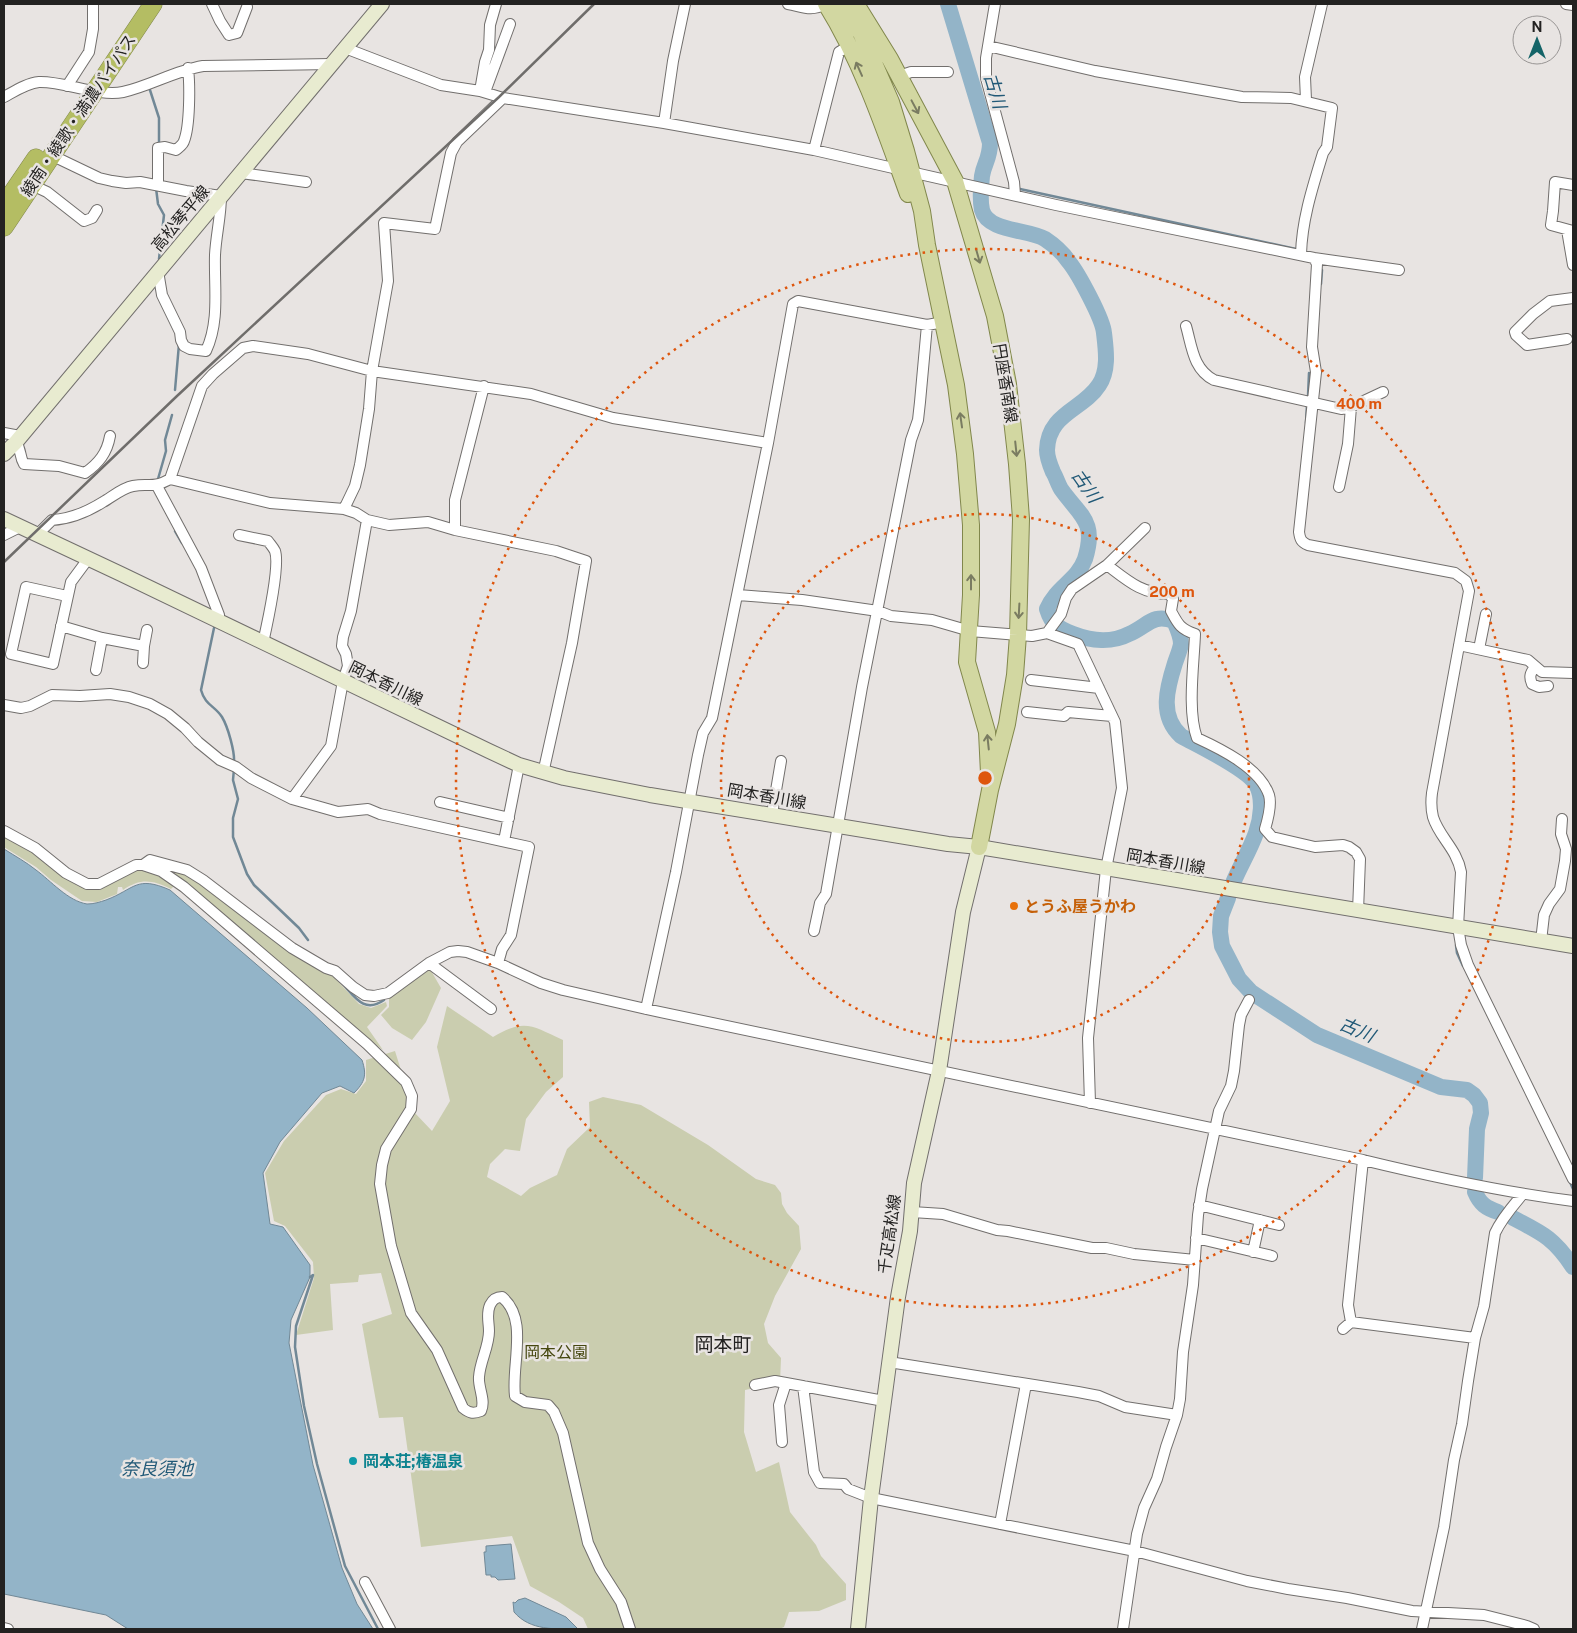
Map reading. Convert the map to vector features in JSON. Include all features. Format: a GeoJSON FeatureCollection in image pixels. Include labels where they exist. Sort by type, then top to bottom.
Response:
{"type":"FeatureCollection","features":[{"type":"Feature","properties":{"kind":"highway","name":"綾南・綾歌・満濃バイパス"},"geometry":{"type":"LineString","coordinates":[[6,195],[138,4]]}},
{"type":"Feature","properties":{"kind":"highway","name":"綾南・綾歌・満濃バイパス"},"geometry":{"type":"LineString","coordinates":[[4,227],[51,155],[81,88],[153,4]]}},
{"type":"Feature","properties":{"kind":"main road","name":"高松琴平線"},"geometry":{"type":"LineString","coordinates":[[4,454],[382,4]]}},
{"type":"Feature","properties":{"kind":"main road"},"geometry":{"type":"LineString","coordinates":[[826,4],[838,22],[894,152],[905,171]]}},
{"type":"Feature","properties":{"kind":"main road"},"geometry":{"type":"LineString","coordinates":[[841,4],[867,46]]}},
{"type":"Feature","properties":{"kind":"main road"},"geometry":{"type":"LineString","coordinates":[[847,4],[891,102],[905,171]]}},
{"type":"Feature","properties":{"kind":"main road","name":"円座香南線"},"geometry":{"type":"LineString","coordinates":[[856,4],[890,59],[955,181],[994,316],[1009,392],[1021,519],[1018,635],[1015,674],[1007,724],[990,790],[979,847]]}},
{"type":"Feature","properties":{"kind":"main road"},"geometry":{"type":"LineString","coordinates":[[867,4],[887,41],[890,59]]}},
{"type":"Feature","properties":{"kind":"main road","name":"円座香南線"},"geometry":{"type":"LineString","coordinates":[[905,171],[927,245],[956,385],[966,463],[971,525],[970,631],[967,662],[987,732],[990,790]]}},
{"type":"Feature","properties":{"kind":"main road","name":"岡本香川線"},"geometry":{"type":"LineString","coordinates":[[4,519],[519,765],[541,772],[690,801],[838,826],[948,844],[979,847],[1573,946]]}},
{"type":"Feature","properties":{"kind":"main road","name":"千疋高松線"},"geometry":{"type":"LineString","coordinates":[[858,1629],[870,1498],[898,1297],[912,1212],[914,1183],[939,1071],[963,912],[979,847]]}},
{"type":"Feature","properties":{"kind":"street"},"geometry":{"type":"LineString","coordinates":[[81,88],[93,29],[93,4]]}},
{"type":"Feature","properties":{"kind":"street"},"geometry":{"type":"LineString","coordinates":[[212,4],[229,35],[237,33],[247,8]]}},
{"type":"Feature","properties":{"kind":"street"},"geometry":{"type":"LineString","coordinates":[[482,92],[485,62],[489,50],[490,25],[496,4]]}},
{"type":"Feature","properties":{"kind":"street"},"geometry":{"type":"LineString","coordinates":[[664,123],[673,61],[686,4]]}},
{"type":"Feature","properties":{"kind":"street"},"geometry":{"type":"LineString","coordinates":[[788,4],[816,9],[826,4]]}},
{"type":"Feature","properties":{"kind":"street"},"geometry":{"type":"LineString","coordinates":[[995,4],[986,58],[986,78],[1014,182],[1015,195]]}},
{"type":"Feature","properties":{"kind":"street"},"geometry":{"type":"LineString","coordinates":[[1306,100],[1305,77],[1322,4]]}},
{"type":"Feature","properties":{"kind":"street"},"geometry":{"type":"LineString","coordinates":[[1566,4],[1573,5]]}},
{"type":"Feature","properties":{"kind":"street"},"geometry":{"type":"LineString","coordinates":[[482,92],[510,24]]}},
{"type":"Feature","properties":{"kind":"street"},"geometry":{"type":"LineString","coordinates":[[814,150],[839,52],[849,46]]}},
{"type":"Feature","properties":{"kind":"street"},"geometry":{"type":"LineString","coordinates":[[988,46],[1095,71],[1153,82],[1242,97],[1306,100],[1332,108],[1327,147],[1323,152],[1307,211],[1301,254]]}},
{"type":"Feature","properties":{"kind":"street"},"geometry":{"type":"LineString","coordinates":[[345,48],[441,85],[482,92],[503,98],[664,123],[814,150],[1015,195],[1314,258],[1399,270]]}},
{"type":"Feature","properties":{"kind":"street"},"geometry":{"type":"LineString","coordinates":[[4,97],[26,85],[39,82],[122,92],[188,68],[202,66],[332,64]]}},
{"type":"Feature","properties":{"kind":"street"},"geometry":{"type":"LineString","coordinates":[[158,185],[158,148],[164,147],[176,150],[184,144],[187,131],[188,68]]}},
{"type":"Feature","properties":{"kind":"street"},"geometry":{"type":"LineString","coordinates":[[899,76],[911,72],[948,72]]}},
{"type":"Feature","properties":{"kind":"street"},"geometry":{"type":"LineString","coordinates":[[344,509],[354,486],[360,465],[369,410],[372,371],[388,281],[384,223],[435,229],[451,153],[456,142],[503,98]]}},
{"type":"Feature","properties":{"kind":"street"},"geometry":{"type":"LineString","coordinates":[[51,155],[99,178],[126,183],[140,182],[221,196],[215,253],[215,309],[212,339],[206,351],[190,349],[184,346],[178,326],[162,295],[158,271]]}},
{"type":"Feature","properties":{"kind":"street"},"geometry":{"type":"LineString","coordinates":[[241,173],[306,182]]}},
{"type":"Feature","properties":{"kind":"street"},"geometry":{"type":"LineString","coordinates":[[1573,185],[1554,182],[1553,211],[1550,225],[1570,230],[1573,265]]}},
{"type":"Feature","properties":{"kind":"street"},"geometry":{"type":"LineString","coordinates":[[6,195],[32,185],[47,192],[84,222],[92,218],[97,210]]}},
{"type":"Feature","properties":{"kind":"street"},"geometry":{"type":"LineString","coordinates":[[1314,258],[1317,264],[1312,347],[1316,372],[1299,532],[1300,539],[1308,545],[1455,573],[1466,581],[1469,591],[1431,802],[1436,823],[1454,851],[1460,865],[1458,927],[1461,945],[1468,965],[1573,1179]]}},
{"type":"Feature","properties":{"kind":"street"},"geometry":{"type":"LineString","coordinates":[[1567,339],[1526,345],[1515,332],[1550,300],[1573,298]]}},
{"type":"Feature","properties":{"kind":"street"},"geometry":{"type":"LineString","coordinates":[[646,1009],[676,872],[698,755],[703,733],[712,718],[738,595],[793,304],[798,300],[927,325],[944,322]]}},
{"type":"Feature","properties":{"kind":"street"},"geometry":{"type":"LineString","coordinates":[[814,931],[820,903],[826,894],[862,687],[911,440],[918,420],[927,325]]}},
{"type":"Feature","properties":{"kind":"street"},"geometry":{"type":"LineString","coordinates":[[1186,326],[1199,368],[1204,375],[1214,380],[1341,409],[1351,407],[1383,392]]}},
{"type":"Feature","properties":{"kind":"street"},"geometry":{"type":"LineString","coordinates":[[170,479],[202,386],[243,348],[253,346],[308,354],[372,371],[531,394],[613,418],[768,443]]}},
{"type":"Feature","properties":{"kind":"street"},"geometry":{"type":"LineString","coordinates":[[455,530],[455,500],[484,386]]}},
{"type":"Feature","properties":{"kind":"street"},"geometry":{"type":"LineString","coordinates":[[1339,487],[1348,444],[1351,407]]}},
{"type":"Feature","properties":{"kind":"street"},"geometry":{"type":"LineString","coordinates":[[4,433],[18,439],[21,459],[24,464],[59,466],[85,473],[94,467],[104,455],[110,436]]}},
{"type":"Feature","properties":{"kind":"street"},"geometry":{"type":"LineString","coordinates":[[37,535],[52,520],[63,520],[80,514],[104,502],[114,494],[133,486],[157,486],[170,479],[270,503],[344,509],[356,513],[367,520],[389,525],[428,522],[455,530],[556,552],[586,561],[572,643],[544,769],[541,772]]}},
{"type":"Feature","properties":{"kind":"street"},"geometry":{"type":"LineString","coordinates":[[157,486],[201,568],[219,615],[218,621]]}},
{"type":"Feature","properties":{"kind":"street"},"geometry":{"type":"LineString","coordinates":[[292,799],[331,746],[343,681],[348,666],[346,654],[342,646],[343,637],[351,611],[367,520]]}},
{"type":"Feature","properties":{"kind":"street"},"geometry":{"type":"LineString","coordinates":[[4,535],[20,527]]}},
{"type":"Feature","properties":{"kind":"street"},"geometry":{"type":"LineString","coordinates":[[738,595],[802,600],[878,611],[891,616],[932,620],[970,631],[1032,636],[1048,631],[1061,614],[1066,598],[1072,589],[1107,565],[1145,528]]}},
{"type":"Feature","properties":{"kind":"street"},"geometry":{"type":"LineString","coordinates":[[239,535],[268,541],[275,552],[276,567],[263,643]]}},
{"type":"Feature","properties":{"kind":"street"},"geometry":{"type":"LineString","coordinates":[[67,596],[26,587],[12,654],[53,664],[71,582],[88,558]]}},
{"type":"Feature","properties":{"kind":"street"},"geometry":{"type":"LineString","coordinates":[[1107,565],[1136,587],[1155,594],[1170,594],[1173,598],[1171,611],[1184,630],[1195,634],[1192,700],[1194,730],[1197,738],[1245,765],[1261,778],[1270,796],[1270,812],[1265,829],[1272,837],[1315,847],[1343,845],[1350,847],[1356,852],[1360,860],[1358,911]]}},
{"type":"Feature","properties":{"kind":"street"},"geometry":{"type":"LineString","coordinates":[[1479,649],[1486,614]]}},
{"type":"Feature","properties":{"kind":"street"},"geometry":{"type":"LineString","coordinates":[[61,626],[102,638],[144,646]]}},
{"type":"Feature","properties":{"kind":"street"},"geometry":{"type":"LineString","coordinates":[[143,662],[147,630]]}},
{"type":"Feature","properties":{"kind":"street"},"geometry":{"type":"LineString","coordinates":[[1048,631],[1078,644],[1099,688],[1115,722],[1122,788],[1106,869],[1088,1038],[1090,1103]]}},
{"type":"Feature","properties":{"kind":"street"},"geometry":{"type":"LineString","coordinates":[[96,670],[102,638]]}},
{"type":"Feature","properties":{"kind":"street"},"geometry":{"type":"LineString","coordinates":[[1459,646],[1528,660],[1542,672],[1573,673]]}},
{"type":"Feature","properties":{"kind":"street"},"geometry":{"type":"LineString","coordinates":[[1535,667],[1531,672],[1530,679],[1532,684],[1539,687],[1548,686]]}},
{"type":"Feature","properties":{"kind":"street"},"geometry":{"type":"LineString","coordinates":[[1031,680],[1099,688]]}},
{"type":"Feature","properties":{"kind":"street"},"geometry":{"type":"LineString","coordinates":[[4,705],[22,708],[52,695],[110,694],[130,697],[150,704],[168,714],[220,760],[292,799],[338,812],[368,809],[380,814],[529,847],[511,936],[502,949],[498,963]]}},
{"type":"Feature","properties":{"kind":"street"},"geometry":{"type":"LineString","coordinates":[[1027,712],[1064,716],[1068,712],[1112,716]]}},
{"type":"Feature","properties":{"kind":"street"},"geometry":{"type":"LineString","coordinates":[[772,814],[781,761]]}},
{"type":"Feature","properties":{"kind":"street"},"geometry":{"type":"LineString","coordinates":[[504,842],[519,765]]}},
{"type":"Feature","properties":{"kind":"street"},"geometry":{"type":"LineString","coordinates":[[440,802],[508,818]]}},
{"type":"Feature","properties":{"kind":"street"},"geometry":{"type":"LineString","coordinates":[[1541,941],[1544,915],[1549,904],[1560,889],[1565,860],[1566,849],[1561,834],[1562,819]]}},
{"type":"Feature","properties":{"kind":"street"},"geometry":{"type":"LineString","coordinates":[[4,831],[35,848],[66,873],[87,884],[99,884],[136,865],[143,865],[160,871],[184,888],[367,1044],[406,1082],[412,1096],[411,1109],[386,1150],[380,1184],[391,1246],[411,1313],[437,1350],[463,1408],[471,1413],[475,1413],[481,1410],[483,1404],[479,1376],[488,1339],[489,1307],[493,1299],[502,1297],[512,1308],[517,1329],[516,1396],[525,1402],[548,1405],[554,1412],[563,1433],[588,1543],[600,1569],[621,1602],[630,1629]]}},
{"type":"Feature","properties":{"kind":"street"},"geometry":{"type":"LineString","coordinates":[[143,865],[150,860],[187,870],[203,880],[292,948],[326,968],[335,971],[352,987],[365,995],[374,996],[388,993],[429,964],[450,952],[467,952],[563,990],[646,1009],[1363,1160],[1466,1184],[1522,1195],[1573,1201]]}},
{"type":"Feature","properties":{"kind":"street"},"geometry":{"type":"LineString","coordinates":[[429,964],[492,1008]]}},
{"type":"Feature","properties":{"kind":"street"},"geometry":{"type":"LineString","coordinates":[[1123,1629],[1134,1552],[1144,1508],[1157,1479],[1180,1399],[1183,1352],[1193,1285],[1196,1238],[1207,1159],[1219,1111],[1231,1086],[1239,1025],[1249,1000]]}},
{"type":"Feature","properties":{"kind":"street"},"geometry":{"type":"LineString","coordinates":[[1351,1322],[1348,1305],[1363,1160]]}},
{"type":"Feature","properties":{"kind":"street"},"geometry":{"type":"LineString","coordinates":[[1422,1629],[1444,1527],[1475,1338],[1484,1306],[1496,1233],[1500,1223],[1522,1195]]}},
{"type":"Feature","properties":{"kind":"street"},"geometry":{"type":"LineString","coordinates":[[1200,1205],[1279,1225]]}},
{"type":"Feature","properties":{"kind":"street"},"geometry":{"type":"LineString","coordinates":[[912,1212],[943,1214],[997,1230],[1092,1248],[1106,1248],[1142,1255],[1195,1260]]}},
{"type":"Feature","properties":{"kind":"street"},"geometry":{"type":"LineString","coordinates":[[1253,1252],[1260,1220]]}},
{"type":"Feature","properties":{"kind":"street"},"geometry":{"type":"LineString","coordinates":[[1196,1238],[1272,1256]]}},
{"type":"Feature","properties":{"kind":"street"},"geometry":{"type":"LineString","coordinates":[[1343,1329],[1351,1322],[1475,1338]]}},
{"type":"Feature","properties":{"kind":"street"},"geometry":{"type":"LineString","coordinates":[[889,1362],[1078,1392],[1099,1396],[1125,1407],[1176,1415]]}},
{"type":"Feature","properties":{"kind":"street"},"geometry":{"type":"LineString","coordinates":[[755,1385],[786,1382],[884,1402]]}},
{"type":"Feature","properties":{"kind":"street"},"geometry":{"type":"LineString","coordinates":[[782,1442],[779,1405],[786,1382]]}},
{"type":"Feature","properties":{"kind":"street"},"geometry":{"type":"LineString","coordinates":[[1000,1524],[1026,1384]]}},
{"type":"Feature","properties":{"kind":"street"},"geometry":{"type":"LineString","coordinates":[[803,1386],[814,1472],[820,1483],[844,1484],[848,1489],[870,1498],[1134,1552],[1247,1581],[1425,1613],[1484,1615],[1534,1629]]}},
{"type":"Feature","properties":{"kind":"street"},"geometry":{"type":"LineString","coordinates":[[365,1582],[390,1629]]}},
{"type":"Feature","properties":{"kind":"street"},"geometry":{"type":"LineString","coordinates":[[4,1628],[8,1629]]}},
{"type":"Feature","properties":{"kind":"green space"},"geometry":{"type":"Polygon","coordinates":[[[4,835],[36,851],[61,875],[82,887],[103,888],[134,868],[155,872],[175,885],[171,889],[152,882],[141,882],[123,890],[122,887],[118,887],[117,894],[97,902],[82,901],[51,880],[36,867],[4,847],[4,835]]]}},
{"type":"Feature","properties":{"kind":"green space"},"geometry":{"type":"Polygon","coordinates":[[[178,868],[333,976],[359,1004],[371,1008],[386,1002],[387,1006],[367,1027],[383,1050],[355,1029],[177,875],[165,869],[178,868]]]}},
{"type":"Feature","properties":{"kind":"green space"},"geometry":{"type":"Polygon","coordinates":[[[430,969],[441,988],[426,1022],[412,1040],[392,1028],[381,1015],[389,1007],[389,998],[430,969]]]}},
{"type":"Feature","properties":{"kind":"green space","name":"岡本公園"},"geometry":{"type":"Polygon","coordinates":[[[447,1006],[493,1037],[513,1027],[528,1026],[563,1040],[563,1077],[546,1092],[526,1119],[520,1151],[505,1149],[490,1164],[487,1177],[521,1196],[530,1188],[557,1175],[567,1149],[590,1127],[589,1102],[603,1097],[641,1105],[708,1145],[756,1179],[775,1185],[781,1193],[782,1204],[787,1213],[799,1226],[801,1249],[775,1296],[764,1324],[768,1343],[781,1358],[780,1383],[745,1390],[744,1432],[756,1472],[779,1462],[790,1512],[816,1545],[821,1556],[846,1584],[846,1600],[819,1611],[789,1612],[784,1627],[779,1629],[588,1629],[583,1618],[530,1586],[512,1536],[421,1547],[403,1417],[379,1418],[362,1324],[392,1314],[381,1273],[359,1275],[358,1282],[330,1284],[333,1330],[296,1335],[314,1278],[313,1262],[285,1226],[274,1221],[265,1173],[284,1141],[326,1095],[341,1089],[356,1094],[366,1081],[366,1060],[395,1051],[414,1112],[432,1131],[450,1101],[437,1047],[447,1006]]]}},
{"type":"Feature","properties":{"kind":"water","name":"奈良須池"},"geometry":{"type":"Polygon","coordinates":[[[4,849],[32,867],[66,895],[87,904],[106,900],[136,885],[150,884],[170,890],[307,1008],[362,1060],[364,1078],[358,1089],[354,1093],[340,1086],[322,1093],[280,1142],[263,1173],[270,1224],[283,1227],[310,1265],[310,1277],[291,1320],[289,1343],[313,1465],[342,1568],[357,1604],[373,1629],[128,1629],[106,1615],[4,1594],[4,849]]]}},
{"type":"Feature","properties":{"kind":"water"},"geometry":{"type":"Polygon","coordinates":[[[511,1544],[515,1579],[498,1580],[495,1577],[491,1577],[491,1575],[486,1575],[484,1552],[486,1552],[486,1546],[511,1544]]]}},
{"type":"Feature","properties":{"kind":"water"},"geometry":{"type":"Polygon","coordinates":[[[525,1598],[566,1617],[578,1629],[544,1628],[528,1623],[514,1612],[513,1602],[515,1603],[525,1598]]]}},
{"type":"Feature","properties":{"kind":"waterway","name":"古川"},"geometry":{"type":"LineString","coordinates":[[948,4],[990,143],[982,176],[982,210],[992,222],[1045,239],[1061,252],[1090,296],[1103,326],[1106,360],[1102,379],[1092,393],[1060,420],[1053,428],[1049,438],[1047,453],[1052,469],[1061,489],[1085,520],[1089,536],[1085,559],[1081,567],[1051,601],[1047,609],[1053,622],[1060,628],[1094,639],[1116,639],[1135,631],[1155,619],[1174,621],[1180,635],[1181,644],[1172,672],[1167,701],[1167,711],[1174,728],[1181,736],[1243,771],[1251,778],[1259,790],[1261,808],[1258,827],[1233,883]]}},
{"type":"Feature","properties":{"kind":"waterway"},"geometry":{"type":"LineString","coordinates":[[149,87],[159,118],[159,144]]}},
{"type":"Feature","properties":{"kind":"waterway"},"geometry":{"type":"LineString","coordinates":[[156,188],[158,204],[164,215],[159,259]]}},
{"type":"Feature","properties":{"kind":"waterway"},"geometry":{"type":"LineString","coordinates":[[1020,189],[1296,249]]}},
{"type":"Feature","properties":{"kind":"waterway"},"geometry":{"type":"LineString","coordinates":[[1321,284],[1322,270]]}},
{"type":"Feature","properties":{"kind":"waterway"},"geometry":{"type":"LineString","coordinates":[[175,390],[179,344]]}},
{"type":"Feature","properties":{"kind":"waterway"},"geometry":{"type":"LineString","coordinates":[[1308,396],[1309,373]]}},
{"type":"Feature","properties":{"kind":"waterway"},"geometry":{"type":"LineString","coordinates":[[1306,423],[1307,405]]}},
{"type":"Feature","properties":{"kind":"waterway"},"geometry":{"type":"LineString","coordinates":[[158,479],[166,451],[165,440],[172,415]]}},
{"type":"Feature","properties":{"kind":"waterway"},"geometry":{"type":"LineString","coordinates":[[175,531],[182,543]]}},
{"type":"Feature","properties":{"kind":"waterway"},"geometry":{"type":"LineString","coordinates":[[214,628],[201,690],[205,699],[224,721],[229,733],[234,763]]}},
{"type":"Feature","properties":{"kind":"waterway"},"geometry":{"type":"LineString","coordinates":[[234,769],[233,780],[238,799],[233,818],[233,837],[247,874],[254,885],[299,928],[308,940]]}},
{"type":"Feature","properties":{"kind":"waterway","name":"古川"},"geometry":{"type":"LineString","coordinates":[[1228,898],[1221,916],[1220,932],[1222,946],[1239,979],[1251,992],[1317,1035],[1441,1087],[1467,1090],[1474,1095],[1480,1103],[1481,1113],[1477,1129],[1475,1178]]}},
{"type":"Feature","properties":{"kind":"waterway"},"geometry":{"type":"LineString","coordinates":[[1456,945],[1457,953],[1463,966]]}},
{"type":"Feature","properties":{"kind":"waterway"},"geometry":{"type":"LineString","coordinates":[[342,983],[360,1002],[371,1005],[384,1000]]}},
{"type":"Feature","properties":{"kind":"waterway"},"geometry":{"type":"LineString","coordinates":[[1570,1182],[1573,1189]]}},
{"type":"Feature","properties":{"kind":"waterway","name":"古川"},"geometry":{"type":"LineString","coordinates":[[1475,1192],[1484,1205],[1498,1212]]}},
{"type":"Feature","properties":{"kind":"waterway","name":"古川"},"geometry":{"type":"LineString","coordinates":[[1513,1218],[1547,1237],[1560,1249],[1573,1267]]}},
{"type":"Feature","properties":{"kind":"waterway"},"geometry":{"type":"LineString","coordinates":[[310,1277],[313,1275],[296,1326],[295,1347],[304,1406],[317,1464],[345,1566],[378,1629]]}},
{"type":"Feature","properties":{"kind":"railway"},"geometry":{"type":"LineString","coordinates":[[4,562],[177,396],[499,97],[594,4]]}},
{"type":"Feature","properties":{"kind":"place","name":"とうふ屋うかわ"},"geometry":{"type":"Point","coordinates":[1014,906]}},
{"type":"Feature","properties":{"kind":"place","name":"岡本荘;椿温泉"},"geometry":{"type":"Point","coordinates":[353,1461]}},
{"type":"Feature","properties":{"kind":"district","name":"岡本町"},"geometry":{"type":"Point","coordinates":[723,1344]}}]}
